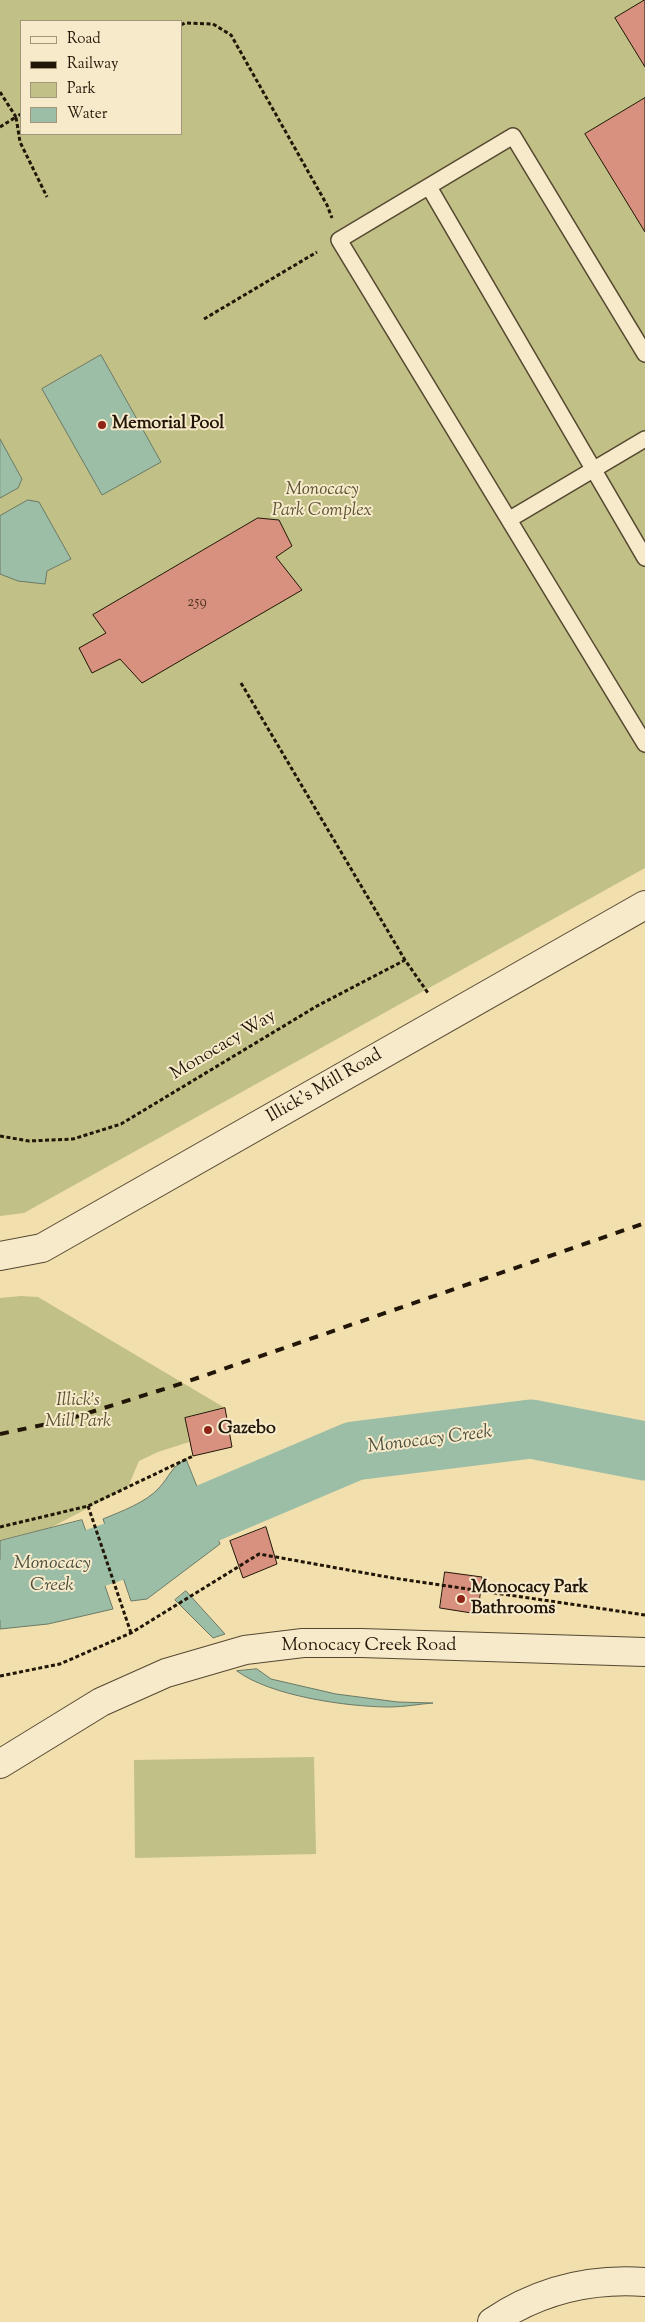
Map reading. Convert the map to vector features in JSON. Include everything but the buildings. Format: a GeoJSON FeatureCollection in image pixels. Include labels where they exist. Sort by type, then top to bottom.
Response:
{"type":"FeatureCollection","features":[{"type":"Feature","properties":{"kind":"street","name":"Illick's Mill Road"},"geometry":{"type":"LineString","coordinates":[[0,1256],[42,1248],[645,905]]}},
{"type":"Feature","properties":{"kind":"street","name":"Monocacy Creek Road"},"geometry":{"type":"LineString","coordinates":[[0,1764],[101,1702],[166,1673],[245,1650],[303,1643],[351,1643],[645,1652]]}},
{"type":"Feature","properties":{"kind":"street"},"geometry":{"type":"LineString","coordinates":[[492,2322],[537,2296],[573,2286],[621,2280],[645,2282]]}},
{"type":"Feature","properties":{"kind":"lane"},"geometry":{"type":"LineString","coordinates":[[645,354],[513,136],[339,240],[645,744]]}},
{"type":"Feature","properties":{"kind":"lane"},"geometry":{"type":"LineString","coordinates":[[429,187],[645,558]]}},
{"type":"Feature","properties":{"kind":"lane"},"geometry":{"type":"LineString","coordinates":[[510,519],[645,439]]}},
{"type":"Feature","properties":{"kind":"path"},"geometry":{"type":"LineString","coordinates":[[182,24],[213,24],[231,35],[327,205],[339,240],[204,320]]}},
{"type":"Feature","properties":{"kind":"path"},"geometry":{"type":"LineString","coordinates":[[0,92],[16,117],[20,142],[47,198]]}},
{"type":"Feature","properties":{"kind":"path"},"geometry":{"type":"LineString","coordinates":[[0,127],[20,115]]}},
{"type":"Feature","properties":{"kind":"path"},"geometry":{"type":"LineString","coordinates":[[240,683],[405,960],[430,996]]}},
{"type":"Feature","properties":{"kind":"path","name":"Monocacy Way"},"geometry":{"type":"LineString","coordinates":[[0,1136],[29,1141],[72,1139],[121,1124],[317,1006],[405,960]]}},
{"type":"Feature","properties":{"kind":"path"},"geometry":{"type":"LineString","coordinates":[[0,1527],[88,1506],[193,1456]]}},
{"type":"Feature","properties":{"kind":"path"},"geometry":{"type":"LineString","coordinates":[[88,1506],[131,1633]]}},
{"type":"Feature","properties":{"kind":"path"},"geometry":{"type":"LineString","coordinates":[[0,1676],[60,1664],[131,1633],[259,1554],[393,1578],[645,1615]]}},
{"type":"Feature","properties":{"kind":"green space","name":"Monocacy Park Complex"},"geometry":{"type":"Polygon","coordinates":[[[0,0],[645,0],[645,868],[24,1213],[0,1216],[0,0]]]}},
{"type":"Feature","properties":{"kind":"green space","name":"Illick's Mill Park"},"geometry":{"type":"Polygon","coordinates":[[[38,1297],[225,1408],[185,1418],[189,1442],[158,1452],[139,1461],[128,1487],[50,1528],[0,1540],[0,1298],[38,1297]]]}},
{"type":"Feature","properties":{"kind":"green space"},"geometry":{"type":"Polygon","coordinates":[[[314,1757],[316,1854],[135,1858],[134,1760],[314,1757]]]}},
{"type":"Feature","properties":{"kind":"water","name":"Memorial Pool"},"geometry":{"type":"Polygon","coordinates":[[[101,355],[161,462],[102,495],[42,389],[101,355]]]}},
{"type":"Feature","properties":{"kind":"water"},"geometry":{"type":"Polygon","coordinates":[[[0,439],[22,479],[18,488],[0,498],[0,439]]]}},
{"type":"Feature","properties":{"kind":"water"},"geometry":{"type":"Polygon","coordinates":[[[28,500],[39,502],[71,559],[47,571],[45,584],[18,581],[0,574],[0,516],[28,500]]]}},
{"type":"Feature","properties":{"kind":"water","name":"Monocacy Creek"},"geometry":{"type":"Polygon","coordinates":[[[186,1459],[220,1544],[147,1599],[131,1601],[103,1519],[147,1498],[159,1488],[177,1465],[186,1459]]]}},
{"type":"Feature","properties":{"kind":"water","name":"Monocacy Creek"},"geometry":{"type":"Polygon","coordinates":[[[82,1520],[113,1609],[48,1624],[0,1629],[0,1541],[82,1520]]]}},
{"type":"Feature","properties":{"kind":"water"},"geometry":{"type":"Polygon","coordinates":[[[186,1591],[225,1634],[213,1638],[175,1600],[186,1591]]]}},
{"type":"Feature","properties":{"kind":"water"},"geometry":{"type":"Polygon","coordinates":[[[257,1669],[271,1679],[336,1694],[398,1702],[433,1703],[390,1707],[332,1702],[269,1687],[251,1680],[237,1671],[257,1669]]]}},
{"type":"Feature","properties":{"kind":"waterway","name":"Monocacy Creek"},"geometry":{"type":"LineString","coordinates":[[0,1591],[133,1545],[354,1451],[531,1429],[645,1451]]}},
{"type":"Feature","properties":{"kind":"railway"},"geometry":{"type":"LineString","coordinates":[[0,1434],[66,1420],[183,1383],[645,1223]]}},
{"type":"Feature","properties":{"kind":"place","name":"Memorial Pool"},"geometry":{"type":"Point","coordinates":[102,425]}},
{"type":"Feature","properties":{"kind":"place","name":"Gazebo"},"geometry":{"type":"Point","coordinates":[208,1430]}},
{"type":"Feature","properties":{"kind":"place","name":"Monocacy Park Bathrooms"},"geometry":{"type":"Point","coordinates":[461,1599]}}]}
